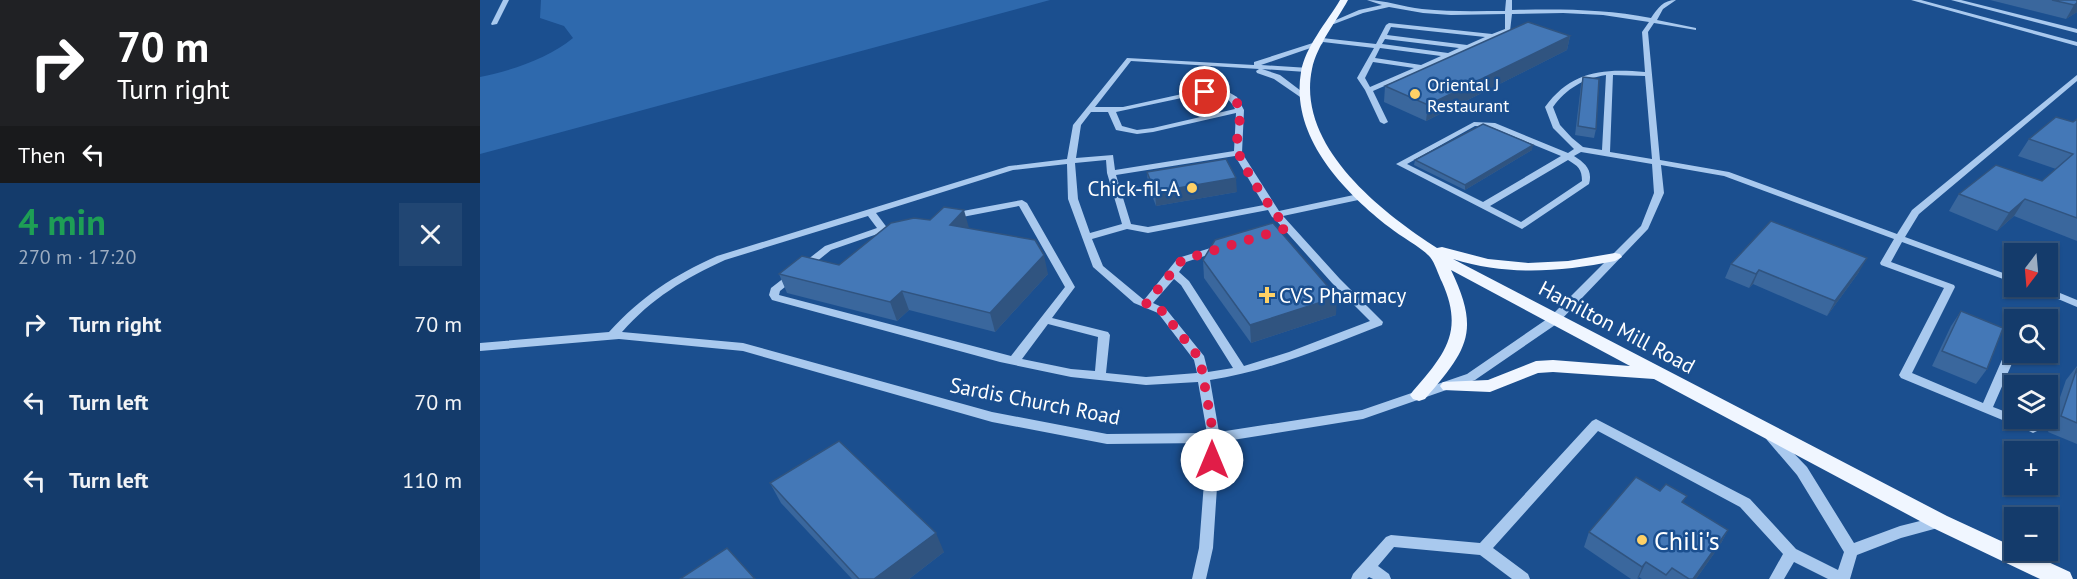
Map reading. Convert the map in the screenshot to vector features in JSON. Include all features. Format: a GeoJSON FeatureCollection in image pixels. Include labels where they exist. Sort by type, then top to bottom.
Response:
{"type":"FeatureCollection","features":[{"type":"Feature","properties":{"kind":"main road","name":"Hamilton Mill Road"},"geometry":{"type":"LineString","coordinates":[[1344,0],[1306,70],[1307,112],[1326,154],[1363,196],[1417,243],[1554,320],[1940,522],[2062,579]]}},
{"type":"Feature","properties":{"kind":"main road"},"geometry":{"type":"LineString","coordinates":[[1417,243],[1479,263],[1518,269],[1563,268],[1615,257]]}},
{"type":"Feature","properties":{"kind":"main road"},"geometry":{"type":"LineString","coordinates":[[1419,395],[1444,366],[1456,347],[1461,327],[1459,305],[1437,256]]}},
{"type":"Feature","properties":{"kind":"main road"},"geometry":{"type":"LineString","coordinates":[[1449,386],[1490,386],[1536,367],[1553,366],[1660,375]]}},
{"type":"Feature","properties":{"kind":"street"},"geometry":{"type":"LineString","coordinates":[[494,24],[506,0]]}},
{"type":"Feature","properties":{"kind":"street"},"geometry":{"type":"LineString","coordinates":[[1370,0],[1388,6]]}},
{"type":"Feature","properties":{"kind":"street"},"geometry":{"type":"LineString","coordinates":[[1508,30],[1509,0]]}},
{"type":"Feature","properties":{"kind":"street"},"geometry":{"type":"LineString","coordinates":[[1652,21],[1661,9],[1673,0]]}},
{"type":"Feature","properties":{"kind":"street"},"geometry":{"type":"LineString","coordinates":[[1914,0],[2077,44]]}},
{"type":"Feature","properties":{"kind":"street"},"geometry":{"type":"LineString","coordinates":[[1954,0],[2077,31]]}},
{"type":"Feature","properties":{"kind":"street"},"geometry":{"type":"LineString","coordinates":[[1332,23],[1361,11],[1388,6],[1415,5],[1507,13],[1590,12],[1694,28]]}},
{"type":"Feature","properties":{"kind":"street","name":"Sardis Church Road"},"geometry":{"type":"LineString","coordinates":[[480,347],[612,336],[743,346],[992,417],[1107,439],[1214,438],[1363,414],[1471,377],[1554,320],[1645,227],[1659,194],[1645,32],[1652,21]]}},
{"type":"Feature","properties":{"kind":"street"},"geometry":{"type":"LineString","coordinates":[[1384,122],[1361,78],[1389,26],[1493,36]]}},
{"type":"Feature","properties":{"kind":"street"},"geometry":{"type":"LineString","coordinates":[[1369,90],[1493,36],[1508,30],[1517,30]]}},
{"type":"Feature","properties":{"kind":"street"},"geometry":{"type":"LineString","coordinates":[[1383,37],[1467,47]]}},
{"type":"Feature","properties":{"kind":"street"},"geometry":{"type":"LineString","coordinates":[[1245,66],[1277,59],[1321,42],[1378,46],[1448,56]]}},
{"type":"Feature","properties":{"kind":"street"},"geometry":{"type":"LineString","coordinates":[[1199,579],[1206,548],[1214,438],[1200,359],[1162,311],[1138,301],[1098,267],[1073,199],[1072,160],[1077,125],[1129,60],[1306,70]]}},
{"type":"Feature","properties":{"kind":"street"},"geometry":{"type":"LineString","coordinates":[[1371,60],[1423,67]]}},
{"type":"Feature","properties":{"kind":"street"},"geometry":{"type":"LineString","coordinates":[[1245,66],[1277,77],[1306,99]]}},
{"type":"Feature","properties":{"kind":"street"},"geometry":{"type":"LineString","coordinates":[[1606,154],[1610,72]]}},
{"type":"Feature","properties":{"kind":"street"},"geometry":{"type":"LineString","coordinates":[[1648,74],[1610,72],[1576,80],[1557,94],[1549,107],[1551,119],[1561,134],[1580,149],[1726,174],[1901,236],[2004,276]]}},
{"type":"Feature","properties":{"kind":"street"},"geometry":{"type":"LineString","coordinates":[[2004,416],[1905,375],[1950,287],[1885,263],[1915,212],[2077,77]]}},
{"type":"Feature","properties":{"kind":"street"},"geometry":{"type":"LineString","coordinates":[[869,211],[888,228],[828,248],[776,290],[776,298],[1014,361],[1100,377],[1146,381],[1203,377],[1241,371],[1293,355],[1378,322],[1281,229],[1273,211],[1238,153],[1240,110],[1234,99],[1222,92],[1205,92],[1111,109],[1089,110]]}},
{"type":"Feature","properties":{"kind":"street"},"geometry":{"type":"LineString","coordinates":[[1111,109],[1119,128],[1137,132],[1240,110]]}},
{"type":"Feature","properties":{"kind":"street"},"geometry":{"type":"LineString","coordinates":[[1474,124],[1492,125],[1568,156],[1582,165],[1586,172],[1586,182],[1522,226],[1483,206],[1400,164],[1474,124]]}},
{"type":"Feature","properties":{"kind":"street"},"geometry":{"type":"LineString","coordinates":[[1483,206],[1580,149]]}},
{"type":"Feature","properties":{"kind":"street"},"geometry":{"type":"LineString","coordinates":[[1111,173],[1238,153]]}},
{"type":"Feature","properties":{"kind":"street"},"geometry":{"type":"LineString","coordinates":[[612,336],[647,298],[721,258],[1012,168],[1110,157],[1111,173],[1127,226]]}},
{"type":"Feature","properties":{"kind":"street"},"geometry":{"type":"LineString","coordinates":[[1087,237],[1127,226],[1148,230],[1363,196]]}},
{"type":"Feature","properties":{"kind":"street"},"geometry":{"type":"LineString","coordinates":[[941,218],[1022,203],[1070,287],[1014,361]]}},
{"type":"Feature","properties":{"kind":"street"},"geometry":{"type":"LineString","coordinates":[[1146,304],[1182,260],[1234,244]]}},
{"type":"Feature","properties":{"kind":"street"},"geometry":{"type":"LineString","coordinates":[[1173,273],[1185,283],[1241,371]]}},
{"type":"Feature","properties":{"kind":"street"},"geometry":{"type":"LineString","coordinates":[[2058,296],[2077,304]]}},
{"type":"Feature","properties":{"kind":"street"},"geometry":{"type":"LineString","coordinates":[[1045,320],[1104,335],[1100,377]]}},
{"type":"Feature","properties":{"kind":"street"},"geometry":{"type":"LineString","coordinates":[[1986,409],[2006,363]]}},
{"type":"Feature","properties":{"kind":"street"},"geometry":{"type":"LineString","coordinates":[[1483,549],[1596,424],[1745,503],[1791,553],[1842,579],[1851,551],[1802,471],[1765,430]]}},
{"type":"Feature","properties":{"kind":"street"},"geometry":{"type":"LineString","coordinates":[[1851,551],[1900,532],[1940,522]]}},
{"type":"Feature","properties":{"kind":"street"},"geometry":{"type":"LineString","coordinates":[[1358,579],[1390,541],[1483,549],[1523,579]]}},
{"type":"Feature","properties":{"kind":"street"},"geometry":{"type":"LineString","coordinates":[[1776,579],[1791,553]]}},
{"type":"Feature","properties":{"kind":"street"},"geometry":{"type":"LineString","coordinates":[[1368,567],[1384,579]]}},
{"type":"Feature","properties":{"kind":"shaded area"},"geometry":{"type":"Polygon","coordinates":[[[541,0],[1050,0],[480,154],[480,77],[529,63],[553,52],[573,38],[564,26],[540,18],[541,0]]]}},
{"type":"Feature","properties":{"kind":"building"},"geometry":{"type":"Polygon","coordinates":[[[2052,0],[2077,0],[2077,3],[2074,5],[2052,0]]]}},
{"type":"Feature","properties":{"kind":"building"},"geometry":{"type":"Polygon","coordinates":[[[1528,22],[1570,36],[1428,105],[1385,86],[1528,22]]]}},
{"type":"Feature","properties":{"kind":"building"},"geometry":{"type":"Polygon","coordinates":[[[1583,77],[1599,79],[1596,129],[1578,126],[1583,77]]]}},
{"type":"Feature","properties":{"kind":"building"},"geometry":{"type":"Polygon","coordinates":[[[2056,117],[2073,122],[2077,119],[2077,218],[2025,199],[2009,213],[1959,194],[1996,165],[2042,181],[2073,154],[2029,139],[2056,117]]]}},
{"type":"Feature","properties":{"kind":"building"},"geometry":{"type":"Polygon","coordinates":[[[1483,124],[1533,145],[1465,185],[1415,160],[1483,124]]]}},
{"type":"Feature","properties":{"kind":"building"},"geometry":{"type":"Polygon","coordinates":[[[1226,159],[1236,178],[1155,192],[1147,172],[1226,159]]]}},
{"type":"Feature","properties":{"kind":"building"},"geometry":{"type":"Polygon","coordinates":[[[944,207],[964,210],[950,225],[1035,240],[1044,255],[990,313],[902,291],[890,302],[779,274],[802,256],[839,265],[891,223],[914,218],[930,220],[944,207]]]}},
{"type":"Feature","properties":{"kind":"building"},"geometry":{"type":"Polygon","coordinates":[[[1771,221],[1867,258],[1835,301],[1759,270],[1756,274],[1731,264],[1771,221]]]}},
{"type":"Feature","properties":{"kind":"building","name":"CVS Pharmacy"},"geometry":{"type":"Polygon","coordinates":[[[1273,223],[1337,297],[1250,325],[1203,260],[1215,240],[1273,223]]]}},
{"type":"Feature","properties":{"kind":"building"},"geometry":{"type":"Polygon","coordinates":[[[1961,311],[2003,328],[1987,369],[1942,351],[1961,311]]]}},
{"type":"Feature","properties":{"kind":"building"},"geometry":{"type":"Polygon","coordinates":[[[2077,368],[2077,423],[2061,416],[2077,368]]]}},
{"type":"Feature","properties":{"kind":"building"},"geometry":{"type":"Polygon","coordinates":[[[839,441],[936,533],[874,579],[859,579],[770,483],[839,441]]]}},
{"type":"Feature","properties":{"kind":"building"},"geometry":{"type":"Polygon","coordinates":[[[1636,477],[1660,491],[1666,484],[1687,496],[1682,502],[1728,530],[1693,579],[1689,579],[1672,568],[1666,575],[1646,562],[1642,567],[1589,532],[1636,477]]]}},
{"type":"Feature","properties":{"kind":"building"},"geometry":{"type":"Polygon","coordinates":[[[727,548],[755,579],[680,579],[727,548]]]}},
{"type":"Feature","properties":{"kind":"place","name":"Oriental J Restaurant"},"geometry":{"type":"Point","coordinates":[1415,94]}},
{"type":"Feature","properties":{"kind":"place","name":"Chick-fil-A"},"geometry":{"type":"Point","coordinates":[1192,188]}},
{"type":"Feature","properties":{"kind":"place","name":"CVS Pharmacy"},"geometry":{"type":"Point","coordinates":[1267,295]}},
{"type":"Feature","properties":{"kind":"place","name":"Chili's"},"geometry":{"type":"Point","coordinates":[1642,540]}},
{"type":"Feature","properties":{"kind":"route"},"geometry":{"type":"LineString","coordinates":[[1205,92],[1222,92],[1234,99],[1240,110],[1238,153],[1275,215],[1287,228],[1182,260],[1146,304],[1162,311],[1200,359],[1214,438],[1212,460]]}}]}
